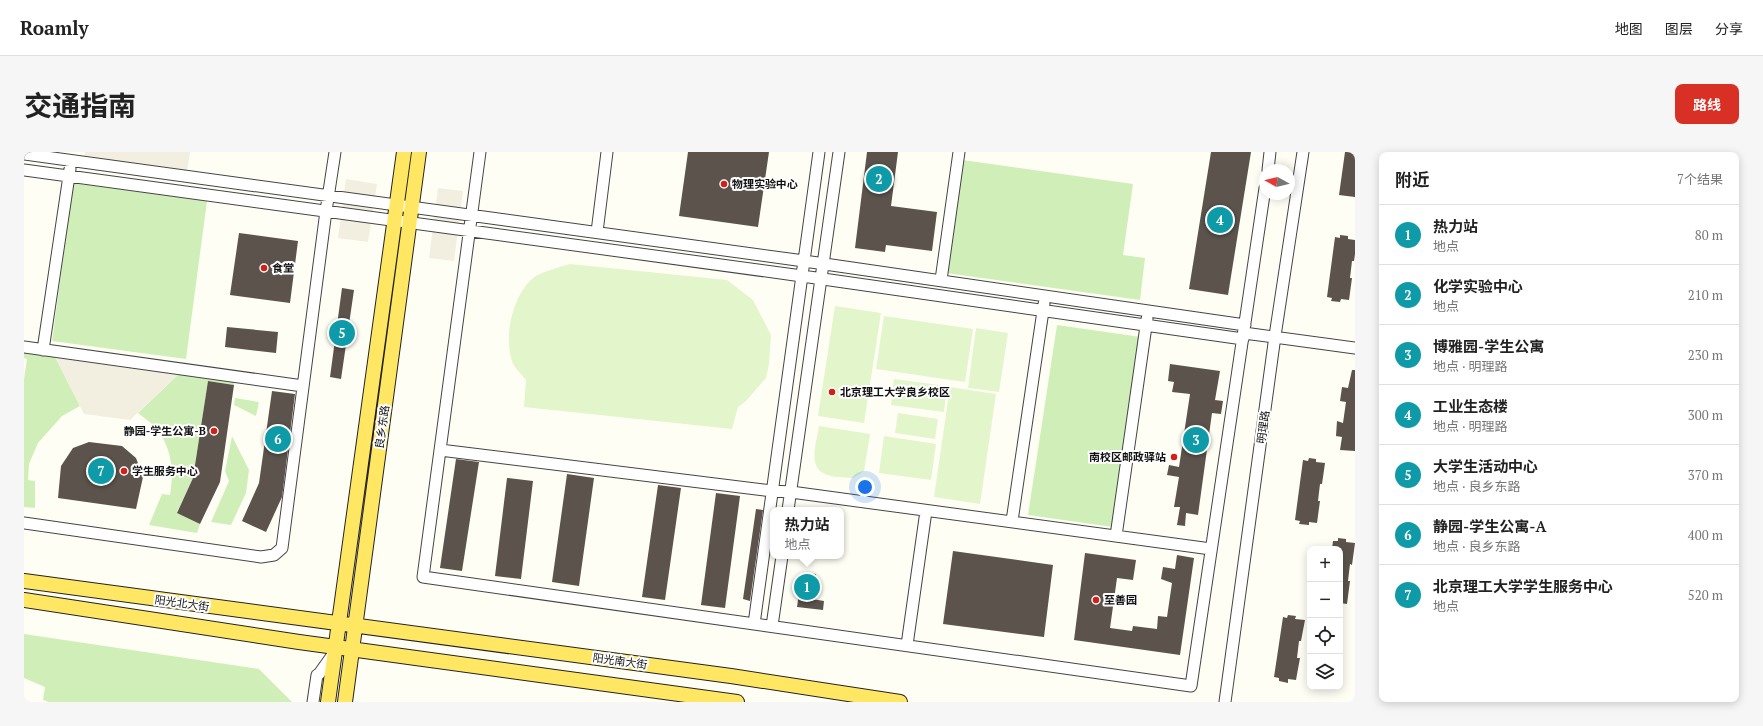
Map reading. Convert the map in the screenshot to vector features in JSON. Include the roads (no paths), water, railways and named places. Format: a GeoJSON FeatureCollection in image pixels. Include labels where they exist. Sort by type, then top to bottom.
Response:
{"type":"FeatureCollection","features":[{"type":"Feature","properties":{"kind":"main road","name":"良乡东路"},"geometry":{"type":"LineString","coordinates":[[336,649],[404,152]]}},
{"type":"Feature","properties":{"kind":"main road","name":"良乡东路"},"geometry":{"type":"LineString","coordinates":[[344,702],[419,152]]}},
{"type":"Feature","properties":{"kind":"main road","name":"阳光北大街"},"geometry":{"type":"LineString","coordinates":[[24,581],[293,618],[340,623]]}},
{"type":"Feature","properties":{"kind":"main road","name":"阳光北大街"},"geometry":{"type":"LineString","coordinates":[[24,600],[336,649]]}},
{"type":"Feature","properties":{"kind":"main road","name":"阳光南大街"},"geometry":{"type":"LineString","coordinates":[[340,623],[731,676],[900,702]]}},
{"type":"Feature","properties":{"kind":"main road"},"geometry":{"type":"LineString","coordinates":[[328,702],[336,649],[352,649],[737,702]]}},
{"type":"Feature","properties":{"kind":"street"},"geometry":{"type":"LineString","coordinates":[[24,523],[260,556],[274,555],[282,548],[335,152]]}},
{"type":"Feature","properties":{"kind":"street"},"geometry":{"type":"LineString","coordinates":[[480,152],[465,215],[440,450],[423,577],[1191,686],[1263,200]]}},
{"type":"Feature","properties":{"kind":"street"},"geometry":{"type":"LineString","coordinates":[[596,232],[607,152]]}},
{"type":"Feature","properties":{"kind":"street"},"geometry":{"type":"LineString","coordinates":[[754,624],[819,152]]}},
{"type":"Feature","properties":{"kind":"street"},"geometry":{"type":"LineString","coordinates":[[788,507],[839,152]]}},
{"type":"Feature","properties":{"kind":"street"},"geometry":{"type":"LineString","coordinates":[[940,280],[959,152]]}},
{"type":"Feature","properties":{"kind":"street"},"geometry":{"type":"LineString","coordinates":[[1269,164],[1270,152]]}},
{"type":"Feature","properties":{"kind":"street","name":"明理路"},"geometry":{"type":"LineString","coordinates":[[1225,702],[1275,336],[1303,152]]}},
{"type":"Feature","properties":{"kind":"street"},"geometry":{"type":"LineString","coordinates":[[24,154],[940,280],[1148,311],[1244,332]]}},
{"type":"Feature","properties":{"kind":"street"},"geometry":{"type":"LineString","coordinates":[[43,350],[71,160]]}},
{"type":"Feature","properties":{"kind":"street"},"geometry":{"type":"LineString","coordinates":[[24,170],[802,276],[1146,325],[1244,332],[1355,348]]}},
{"type":"Feature","properties":{"kind":"street"},"geometry":{"type":"LineString","coordinates":[[1012,521],[1045,296]]}},
{"type":"Feature","properties":{"kind":"street"},"geometry":{"type":"LineString","coordinates":[[1116,536],[1148,311]]}},
{"type":"Feature","properties":{"kind":"street"},"geometry":{"type":"LineString","coordinates":[[24,347],[303,386]]}},
{"type":"Feature","properties":{"kind":"street"},"geometry":{"type":"LineString","coordinates":[[440,450],[772,491],[791,492],[1211,549]]}},
{"type":"Feature","properties":{"kind":"street"},"geometry":{"type":"LineString","coordinates":[[907,646],[926,511]]}},
{"type":"Feature","properties":{"kind":"street"},"geometry":{"type":"LineString","coordinates":[[772,626],[782,559]]}},
{"type":"Feature","properties":{"kind":"street"},"geometry":{"type":"LineString","coordinates":[[313,702],[317,675],[320,674],[336,649]]}},
{"type":"Feature","properties":{"kind":"place","name":"化学实验中心"},"geometry":{"type":"Point","coordinates":[879,179]}},
{"type":"Feature","properties":{"kind":"place","name":"物理实验中心"},"geometry":{"type":"Point","coordinates":[724,184]}},
{"type":"Feature","properties":{"kind":"place","name":"工业生态楼"},"geometry":{"type":"Point","coordinates":[1220,220]}},
{"type":"Feature","properties":{"kind":"place","name":"食堂"},"geometry":{"type":"Point","coordinates":[264,268]}},
{"type":"Feature","properties":{"kind":"place","name":"大学生活动中心"},"geometry":{"type":"Point","coordinates":[342,333]}},
{"type":"Feature","properties":{"kind":"place","name":"北京理工大学良乡校区"},"geometry":{"type":"Point","coordinates":[832,392]}},
{"type":"Feature","properties":{"kind":"place","name":"静园-学生公寓-B"},"geometry":{"type":"Point","coordinates":[214,431]}},
{"type":"Feature","properties":{"kind":"place","name":"静园-学生公寓-A"},"geometry":{"type":"Point","coordinates":[278,439]}},
{"type":"Feature","properties":{"kind":"place","name":"博雅园-学生公寓"},"geometry":{"type":"Point","coordinates":[1196,440]}},
{"type":"Feature","properties":{"kind":"place","name":"南校区邮政驿站"},"geometry":{"type":"Point","coordinates":[1174,457]}},
{"type":"Feature","properties":{"kind":"place","name":"北京理工大学学生服务中心"},"geometry":{"type":"Point","coordinates":[101,471]}},
{"type":"Feature","properties":{"kind":"place","name":"学生服务中心"},"geometry":{"type":"Point","coordinates":[124,471]}},
{"type":"Feature","properties":{"kind":"place","name":"热力站"},"geometry":{"type":"Point","coordinates":[807,587]}},
{"type":"Feature","properties":{"kind":"place","name":"至善园"},"geometry":{"type":"Point","coordinates":[1096,600]}}]}
